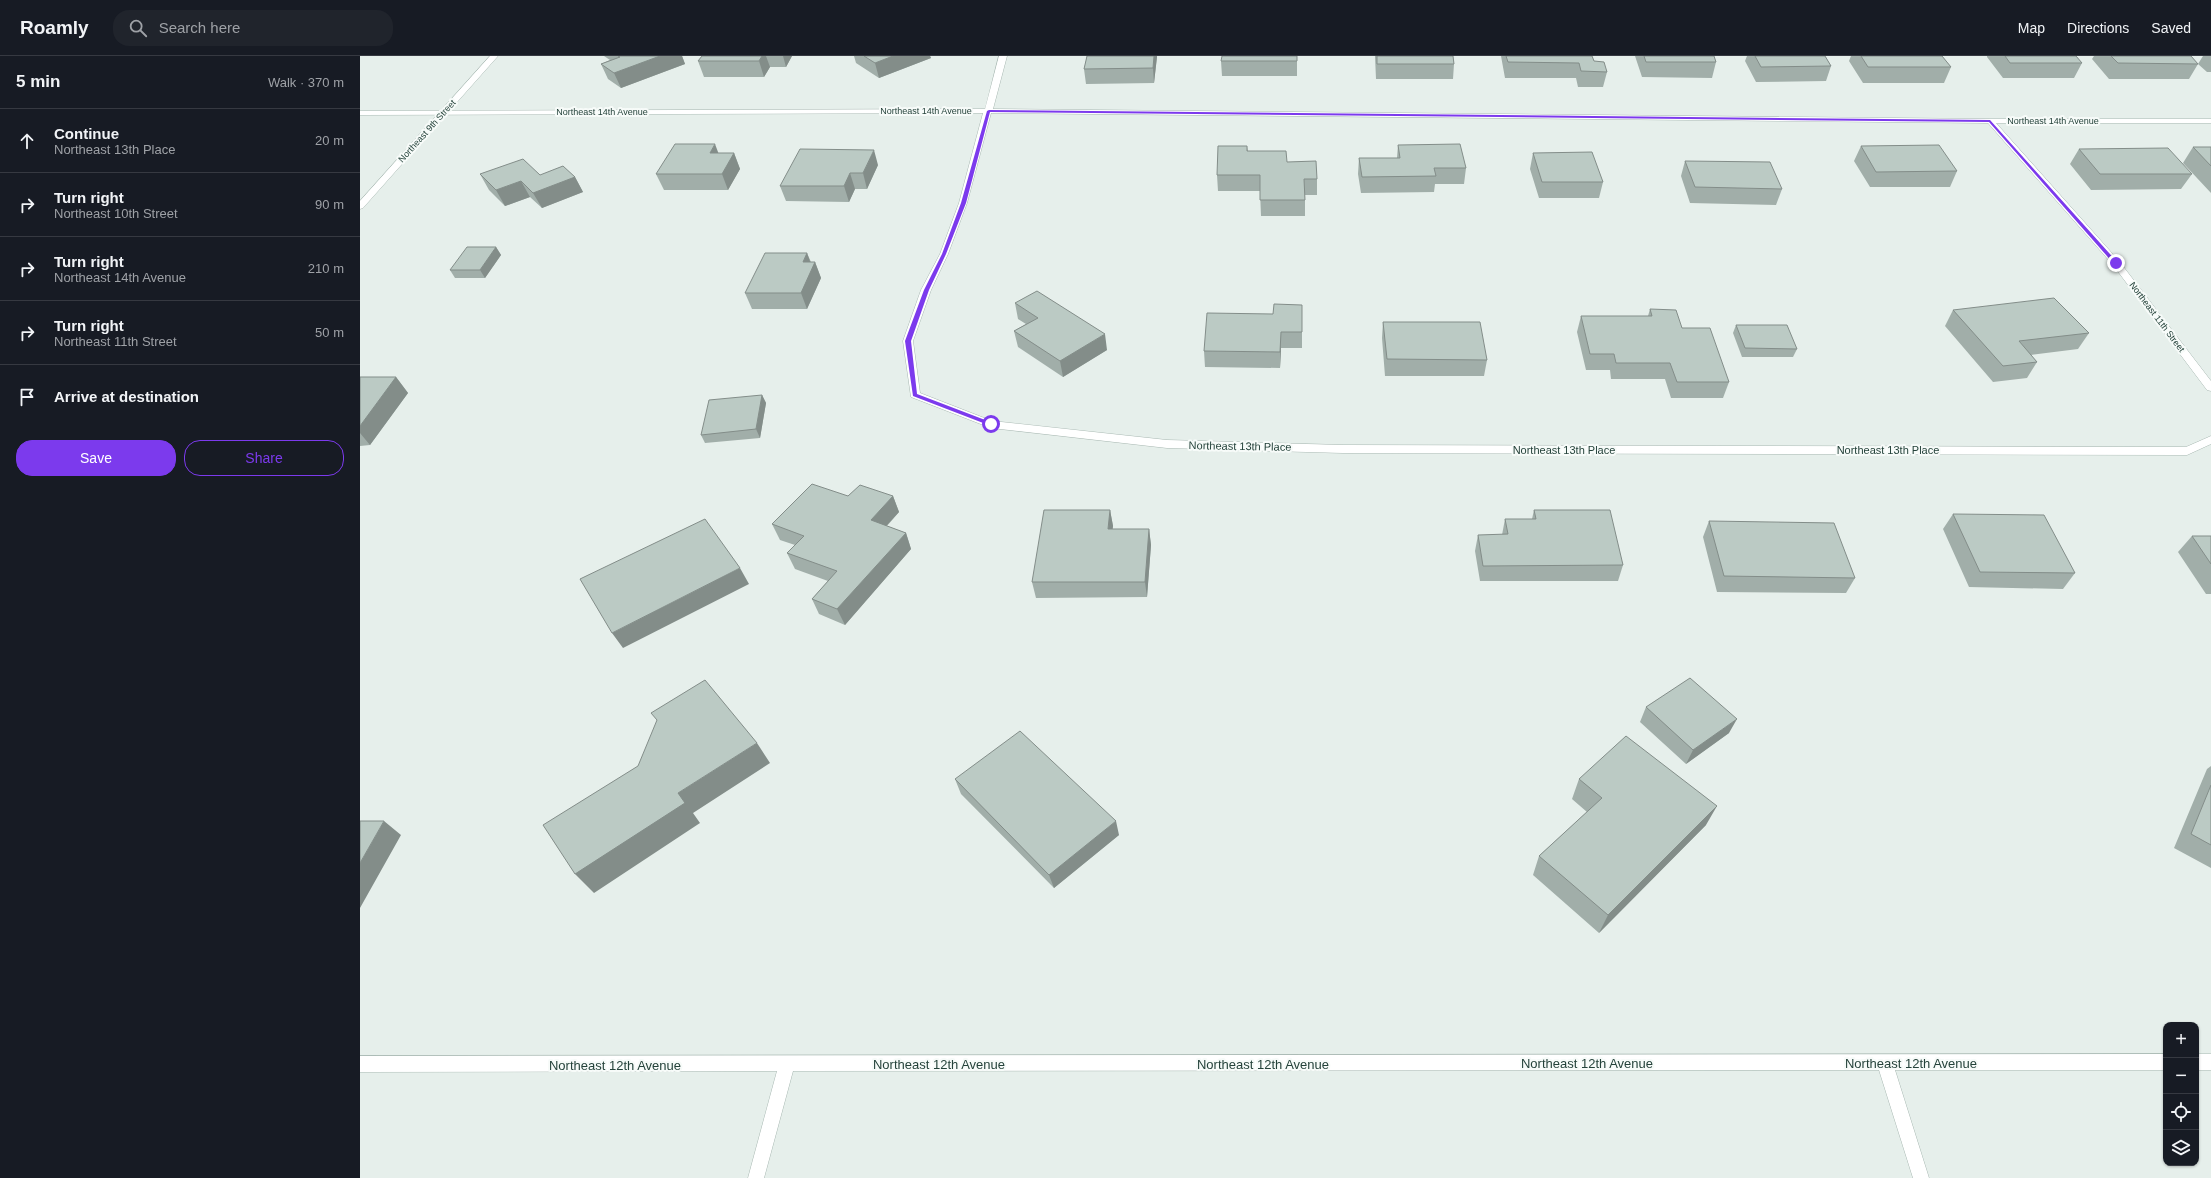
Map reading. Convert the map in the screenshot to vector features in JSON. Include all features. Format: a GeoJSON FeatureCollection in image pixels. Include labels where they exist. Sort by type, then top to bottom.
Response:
{"type":"FeatureCollection","features":[{"type":"Feature","properties":{"kind":"street","name":"Northeast 9th Street"},"geometry":{"type":"LineString","coordinates":[[360,206],[494,56]]}},
{"type":"Feature","properties":{"kind":"street"},"geometry":{"type":"LineString","coordinates":[[989,111],[1003,56]]}},
{"type":"Feature","properties":{"kind":"street","name":"Northeast 14th Avenue"},"geometry":{"type":"LineString","coordinates":[[360,113],[989,111],[1990,121],[2211,121]]}},
{"type":"Feature","properties":{"kind":"street","name":"Northeast 13th Place"},"geometry":{"type":"LineString","coordinates":[[989,111],[963,203],[944,254],[926,290],[908,341],[915,395],[991,424],[1167,444],[1343,449],[2187,451],[2211,440]]}},
{"type":"Feature","properties":{"kind":"street","name":"Northeast 11th Street"},"geometry":{"type":"LineString","coordinates":[[1990,121],[2116,263],[2211,388]]}},
{"type":"Feature","properties":{"kind":"street","name":"Northeast 12th Avenue"},"geometry":{"type":"LineString","coordinates":[[360,1064],[787,1065],[2163,1062]]}},
{"type":"Feature","properties":{"kind":"street"},"geometry":{"type":"LineString","coordinates":[[2199,1062],[2211,1062]]}},
{"type":"Feature","properties":{"kind":"street"},"geometry":{"type":"LineString","coordinates":[[1885,1063],[1921,1178]]}},
{"type":"Feature","properties":{"kind":"street"},"geometry":{"type":"LineString","coordinates":[[756,1178],[787,1065]]}},
{"type":"Feature","properties":{"kind":"building"},"geometry":{"type":"Polygon","coordinates":[[[618,56],[660,56],[614,73],[601,64],[620,57],[618,56]]]}},
{"type":"Feature","properties":{"kind":"building"},"geometry":{"type":"Polygon","coordinates":[[[702,56],[762,56],[759,61],[698,61],[702,56]]]}},
{"type":"Feature","properties":{"kind":"building"},"geometry":{"type":"Polygon","coordinates":[[[864,56],[893,56],[875,63],[864,56]]]}},
{"type":"Feature","properties":{"kind":"building"},"geometry":{"type":"Polygon","coordinates":[[[1087,56],[1154,56],[1153,68],[1084,69],[1087,56]]]}},
{"type":"Feature","properties":{"kind":"building"},"geometry":{"type":"Polygon","coordinates":[[[1222,56],[1297,56],[1297,61],[1221,61],[1222,56]]]}},
{"type":"Feature","properties":{"kind":"building"},"geometry":{"type":"Polygon","coordinates":[[[1377,56],[1453,56],[1454,64],[1377,64],[1377,56]]]}},
{"type":"Feature","properties":{"kind":"building"},"geometry":{"type":"Polygon","coordinates":[[[1506,56],[1592,56],[1594,61],[1604,62],[1607,72],[1581,71],[1579,63],[1508,62],[1506,56]]]}},
{"type":"Feature","properties":{"kind":"building"},"geometry":{"type":"Polygon","coordinates":[[[1644,56],[1714,56],[1716,62],[1646,62],[1644,56]]]}},
{"type":"Feature","properties":{"kind":"building"},"geometry":{"type":"Polygon","coordinates":[[[1755,56],[1825,56],[1831,66],[1761,67],[1755,56]]]}},
{"type":"Feature","properties":{"kind":"building"},"geometry":{"type":"Polygon","coordinates":[[[1861,56],[1942,56],[1951,67],[1868,67],[1861,56]]]}},
{"type":"Feature","properties":{"kind":"building"},"geometry":{"type":"Polygon","coordinates":[[[2005,56],[2076,56],[2082,63],[2010,63],[2005,56]]]}},
{"type":"Feature","properties":{"kind":"building"},"geometry":{"type":"Polygon","coordinates":[[[2111,56],[2191,56],[2198,64],[2118,63],[2111,56]]]}},
{"type":"Feature","properties":{"kind":"building"},"geometry":{"type":"Polygon","coordinates":[[[675,144],[715,144],[710,153],[734,153],[722,174],[656,174],[675,144]]]}},
{"type":"Feature","properties":{"kind":"building"},"geometry":{"type":"Polygon","coordinates":[[[1460,144],[1466,168],[1434,168],[1436,176],[1362,177],[1359,158],[1400,158],[1398,145],[1460,144]]]}},
{"type":"Feature","properties":{"kind":"building"},"geometry":{"type":"Polygon","coordinates":[[[1939,145],[1957,171],[1876,172],[1861,146],[1939,145]]]}},
{"type":"Feature","properties":{"kind":"building"},"geometry":{"type":"Polygon","coordinates":[[[1218,146],[1247,146],[1247,151],[1286,151],[1287,162],[1316,161],[1317,179],[1304,179],[1305,200],[1260,200],[1260,175],[1217,175],[1218,146]]]}},
{"type":"Feature","properties":{"kind":"building"},"geometry":{"type":"Polygon","coordinates":[[[2193,147],[2211,147],[2211,166],[2193,147]]]}},
{"type":"Feature","properties":{"kind":"building"},"geometry":{"type":"Polygon","coordinates":[[[2168,148],[2192,174],[2100,174],[2079,149],[2168,148]]]}},
{"type":"Feature","properties":{"kind":"building"},"geometry":{"type":"Polygon","coordinates":[[[800,149],[874,150],[863,173],[850,173],[844,186],[780,186],[800,149]]]}},
{"type":"Feature","properties":{"kind":"building"},"geometry":{"type":"Polygon","coordinates":[[[1592,152],[1603,182],[1542,182],[1533,153],[1592,152]]]}},
{"type":"Feature","properties":{"kind":"building"},"geometry":{"type":"Polygon","coordinates":[[[523,159],[540,175],[563,166],[575,177],[533,193],[521,181],[496,190],[480,174],[523,159]]]}},
{"type":"Feature","properties":{"kind":"building"},"geometry":{"type":"Polygon","coordinates":[[[1685,161],[1770,162],[1782,189],[1695,187],[1685,161]]]}},
{"type":"Feature","properties":{"kind":"building"},"geometry":{"type":"Polygon","coordinates":[[[467,247],[496,247],[480,270],[450,270],[467,247]]]}},
{"type":"Feature","properties":{"kind":"building"},"geometry":{"type":"Polygon","coordinates":[[[765,253],[807,253],[803,262],[815,262],[801,293],[745,293],[765,253]]]}},
{"type":"Feature","properties":{"kind":"building"},"geometry":{"type":"Polygon","coordinates":[[[1037,291],[1105,334],[1060,361],[1014,331],[1038,318],[1015,303],[1037,291]]]}},
{"type":"Feature","properties":{"kind":"building"},"geometry":{"type":"Polygon","coordinates":[[[2054,298],[2089,333],[2019,341],[2037,362],[2003,366],[1953,310],[2054,298]]]}},
{"type":"Feature","properties":{"kind":"building"},"geometry":{"type":"Polygon","coordinates":[[[1274,304],[1302,305],[1302,332],[1281,332],[1280,352],[1204,351],[1207,313],[1273,314],[1274,304]]]}},
{"type":"Feature","properties":{"kind":"building"},"geometry":{"type":"Polygon","coordinates":[[[1650,309],[1676,310],[1682,328],[1710,328],[1729,382],[1677,382],[1670,363],[1616,363],[1614,354],[1590,354],[1581,316],[1652,316],[1650,309]]]}},
{"type":"Feature","properties":{"kind":"building"},"geometry":{"type":"Polygon","coordinates":[[[1383,322],[1480,322],[1487,360],[1387,359],[1383,322]]]}},
{"type":"Feature","properties":{"kind":"building"},"geometry":{"type":"Polygon","coordinates":[[[1736,325],[1787,325],[1797,349],[1745,348],[1736,325]]]}},
{"type":"Feature","properties":{"kind":"building"},"geometry":{"type":"Polygon","coordinates":[[[360,377],[396,377],[360,426],[360,377]]]}},
{"type":"Feature","properties":{"kind":"building"},"geometry":{"type":"Polygon","coordinates":[[[762,395],[756,429],[701,435],[709,400],[762,395]]]}},
{"type":"Feature","properties":{"kind":"building"},"geometry":{"type":"Polygon","coordinates":[[[812,484],[848,496],[860,485],[893,496],[871,520],[906,533],[837,609],[812,599],[837,571],[787,553],[804,536],[772,524],[812,484]]]}},
{"type":"Feature","properties":{"kind":"building"},"geometry":{"type":"Polygon","coordinates":[[[1044,510],[1110,510],[1108,529],[1149,529],[1145,582],[1032,582],[1044,510]]]}},
{"type":"Feature","properties":{"kind":"building"},"geometry":{"type":"Polygon","coordinates":[[[1534,510],[1610,510],[1623,565],[1483,566],[1478,535],[1508,534],[1505,519],[1536,519],[1534,510]]]}},
{"type":"Feature","properties":{"kind":"building"},"geometry":{"type":"Polygon","coordinates":[[[1953,514],[2044,515],[2075,573],[1980,572],[1953,514]]]}},
{"type":"Feature","properties":{"kind":"building"},"geometry":{"type":"Polygon","coordinates":[[[705,519],[740,568],[612,633],[580,579],[705,519]]]}},
{"type":"Feature","properties":{"kind":"building"},"geometry":{"type":"Polygon","coordinates":[[[1709,521],[1834,523],[1855,578],[1724,576],[1709,521]]]}},
{"type":"Feature","properties":{"kind":"building"},"geometry":{"type":"Polygon","coordinates":[[[2192,536],[2211,536],[2211,564],[2192,536]]]}},
{"type":"Feature","properties":{"kind":"building"},"geometry":{"type":"Polygon","coordinates":[[[1690,678],[1737,719],[1693,750],[1646,707],[1690,678]]]}},
{"type":"Feature","properties":{"kind":"building"},"geometry":{"type":"Polygon","coordinates":[[[705,680],[757,743],[678,793],[685,803],[575,874],[543,825],[638,766],[657,720],[651,713],[705,680]]]}},
{"type":"Feature","properties":{"kind":"building"},"geometry":{"type":"Polygon","coordinates":[[[1020,731],[1116,821],[1049,875],[955,779],[1020,731]]]}},
{"type":"Feature","properties":{"kind":"building"},"geometry":{"type":"Polygon","coordinates":[[[1626,736],[1717,806],[1608,915],[1539,856],[1602,798],[1579,779],[1626,736]]]}},
{"type":"Feature","properties":{"kind":"building"},"geometry":{"type":"Polygon","coordinates":[[[2211,785],[2211,845],[2191,834],[2211,785]]]}},
{"type":"Feature","properties":{"kind":"building"},"geometry":{"type":"Polygon","coordinates":[[[360,821],[384,821],[360,863],[360,821]]]}},
{"type":"Feature","properties":{"kind":"route"},"geometry":{"type":"LineString","coordinates":[[991,424],[915,395],[908,341],[926,290],[944,254],[963,203],[989,111],[1990,121],[2116,263]]}}]}
